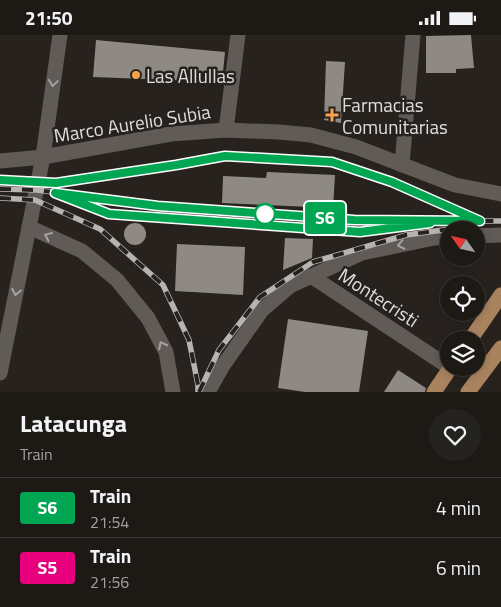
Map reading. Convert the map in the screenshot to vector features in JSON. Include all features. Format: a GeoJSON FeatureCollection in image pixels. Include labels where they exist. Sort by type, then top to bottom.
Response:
{"type":"FeatureCollection","features":[{"type":"Feature","properties":{"kind":"main road"},"geometry":{"type":"LineString","coordinates":[[476,331],[501,295]]}},
{"type":"Feature","properties":{"kind":"main road"},"geometry":{"type":"LineString","coordinates":[[468,392],[501,349]]}},
{"type":"Feature","properties":{"kind":"main road"},"geometry":{"type":"LineString","coordinates":[[434,392],[444,376]]}},
{"type":"Feature","properties":{"kind":"street"},"geometry":{"type":"LineString","coordinates":[[0,373],[43,157],[60,35]]}},
{"type":"Feature","properties":{"kind":"street"},"geometry":{"type":"LineString","coordinates":[[402,165],[413,35]]}},
{"type":"Feature","properties":{"kind":"street"},"geometry":{"type":"LineString","coordinates":[[408,97],[420,35]]}},
{"type":"Feature","properties":{"kind":"street"},"geometry":{"type":"LineString","coordinates":[[226,130],[239,36]]}},
{"type":"Feature","properties":{"kind":"street","name":"Marco Aurelio Subia"},"geometry":{"type":"LineString","coordinates":[[0,161],[43,157],[171,134],[226,130],[311,135],[356,147],[455,185],[501,194]]}},
{"type":"Feature","properties":{"kind":"street"},"geometry":{"type":"LineString","coordinates":[[29,227],[82,251],[117,280],[148,318],[166,352],[173,392]]}},
{"type":"Feature","properties":{"kind":"street"},"geometry":{"type":"LineString","coordinates":[[485,236],[501,235]]}},
{"type":"Feature","properties":{"kind":"street"},"geometry":{"type":"LineString","coordinates":[[208,392],[222,367],[262,310],[290,286],[362,253],[440,238]]}},
{"type":"Feature","properties":{"kind":"street","name":"Montecristi"},"geometry":{"type":"LineString","coordinates":[[311,276],[440,360]]}},
{"type":"Feature","properties":{"kind":"building"},"geometry":{"type":"Polygon","coordinates":[[[471,35],[474,68],[456,69],[456,73],[426,73],[426,36],[471,35]]]}},
{"type":"Feature","properties":{"kind":"building"},"geometry":{"type":"Polygon","coordinates":[[[96,40],[225,52],[222,82],[93,77],[96,40]]]}},
{"type":"Feature","properties":{"kind":"building"},"geometry":{"type":"Polygon","coordinates":[[[326,61],[345,62],[341,123],[324,120],[326,61]]]}},
{"type":"Feature","properties":{"kind":"building"},"geometry":{"type":"Polygon","coordinates":[[[267,172],[335,175],[333,208],[222,203],[223,176],[266,178],[267,172]]]}},
{"type":"Feature","properties":{"kind":"building"},"geometry":{"type":"Polygon","coordinates":[[[135,223],[143,226],[146,234],[143,242],[135,245],[127,242],[124,234],[127,226],[135,223]]]}},
{"type":"Feature","properties":{"kind":"building"},"geometry":{"type":"Polygon","coordinates":[[[285,238],[313,239],[312,258],[283,270],[285,238]]]}},
{"type":"Feature","properties":{"kind":"building"},"geometry":{"type":"Polygon","coordinates":[[[177,244],[245,247],[243,295],[175,291],[177,244]]]}},
{"type":"Feature","properties":{"kind":"building"},"geometry":{"type":"Polygon","coordinates":[[[288,319],[368,331],[359,392],[305,392],[278,388],[288,319]]]}},
{"type":"Feature","properties":{"kind":"building"},"geometry":{"type":"Polygon","coordinates":[[[398,370],[426,388],[425,392],[384,392],[398,370]]]}},
{"type":"Feature","properties":{"kind":"railway"},"geometry":{"type":"LineString","coordinates":[[0,180],[55,183],[225,156],[332,162],[392,182],[476,219]]}},
{"type":"Feature","properties":{"kind":"railway"},"geometry":{"type":"LineString","coordinates":[[0,189],[37,190],[158,206],[372,221],[501,221]]}},
{"type":"Feature","properties":{"kind":"railway"},"geometry":{"type":"LineString","coordinates":[[0,198],[35,200],[100,229],[163,285],[189,340],[198,392]]}},
{"type":"Feature","properties":{"kind":"railway"},"geometry":{"type":"LineString","coordinates":[[71,199],[109,214],[360,232],[400,227]]}},
{"type":"Feature","properties":{"kind":"railway"},"geometry":{"type":"LineString","coordinates":[[199,392],[219,350],[260,297],[313,262],[406,235],[440,230]]}},
{"type":"Feature","properties":{"kind":"train","name":"S6"},"geometry":{"type":"LineString","coordinates":[[0,180],[56,183],[225,156],[332,162],[392,182],[480,221],[354,220],[158,206],[55,193],[109,214],[360,232],[430,223]]}},
{"type":"Feature","properties":{"kind":"place","name":"Las Allullas"},"geometry":{"type":"Point","coordinates":[136,75]}},
{"type":"Feature","properties":{"kind":"place","name":"Farmacias Comunitarias"},"geometry":{"type":"Point","coordinates":[332,115]}}]}
